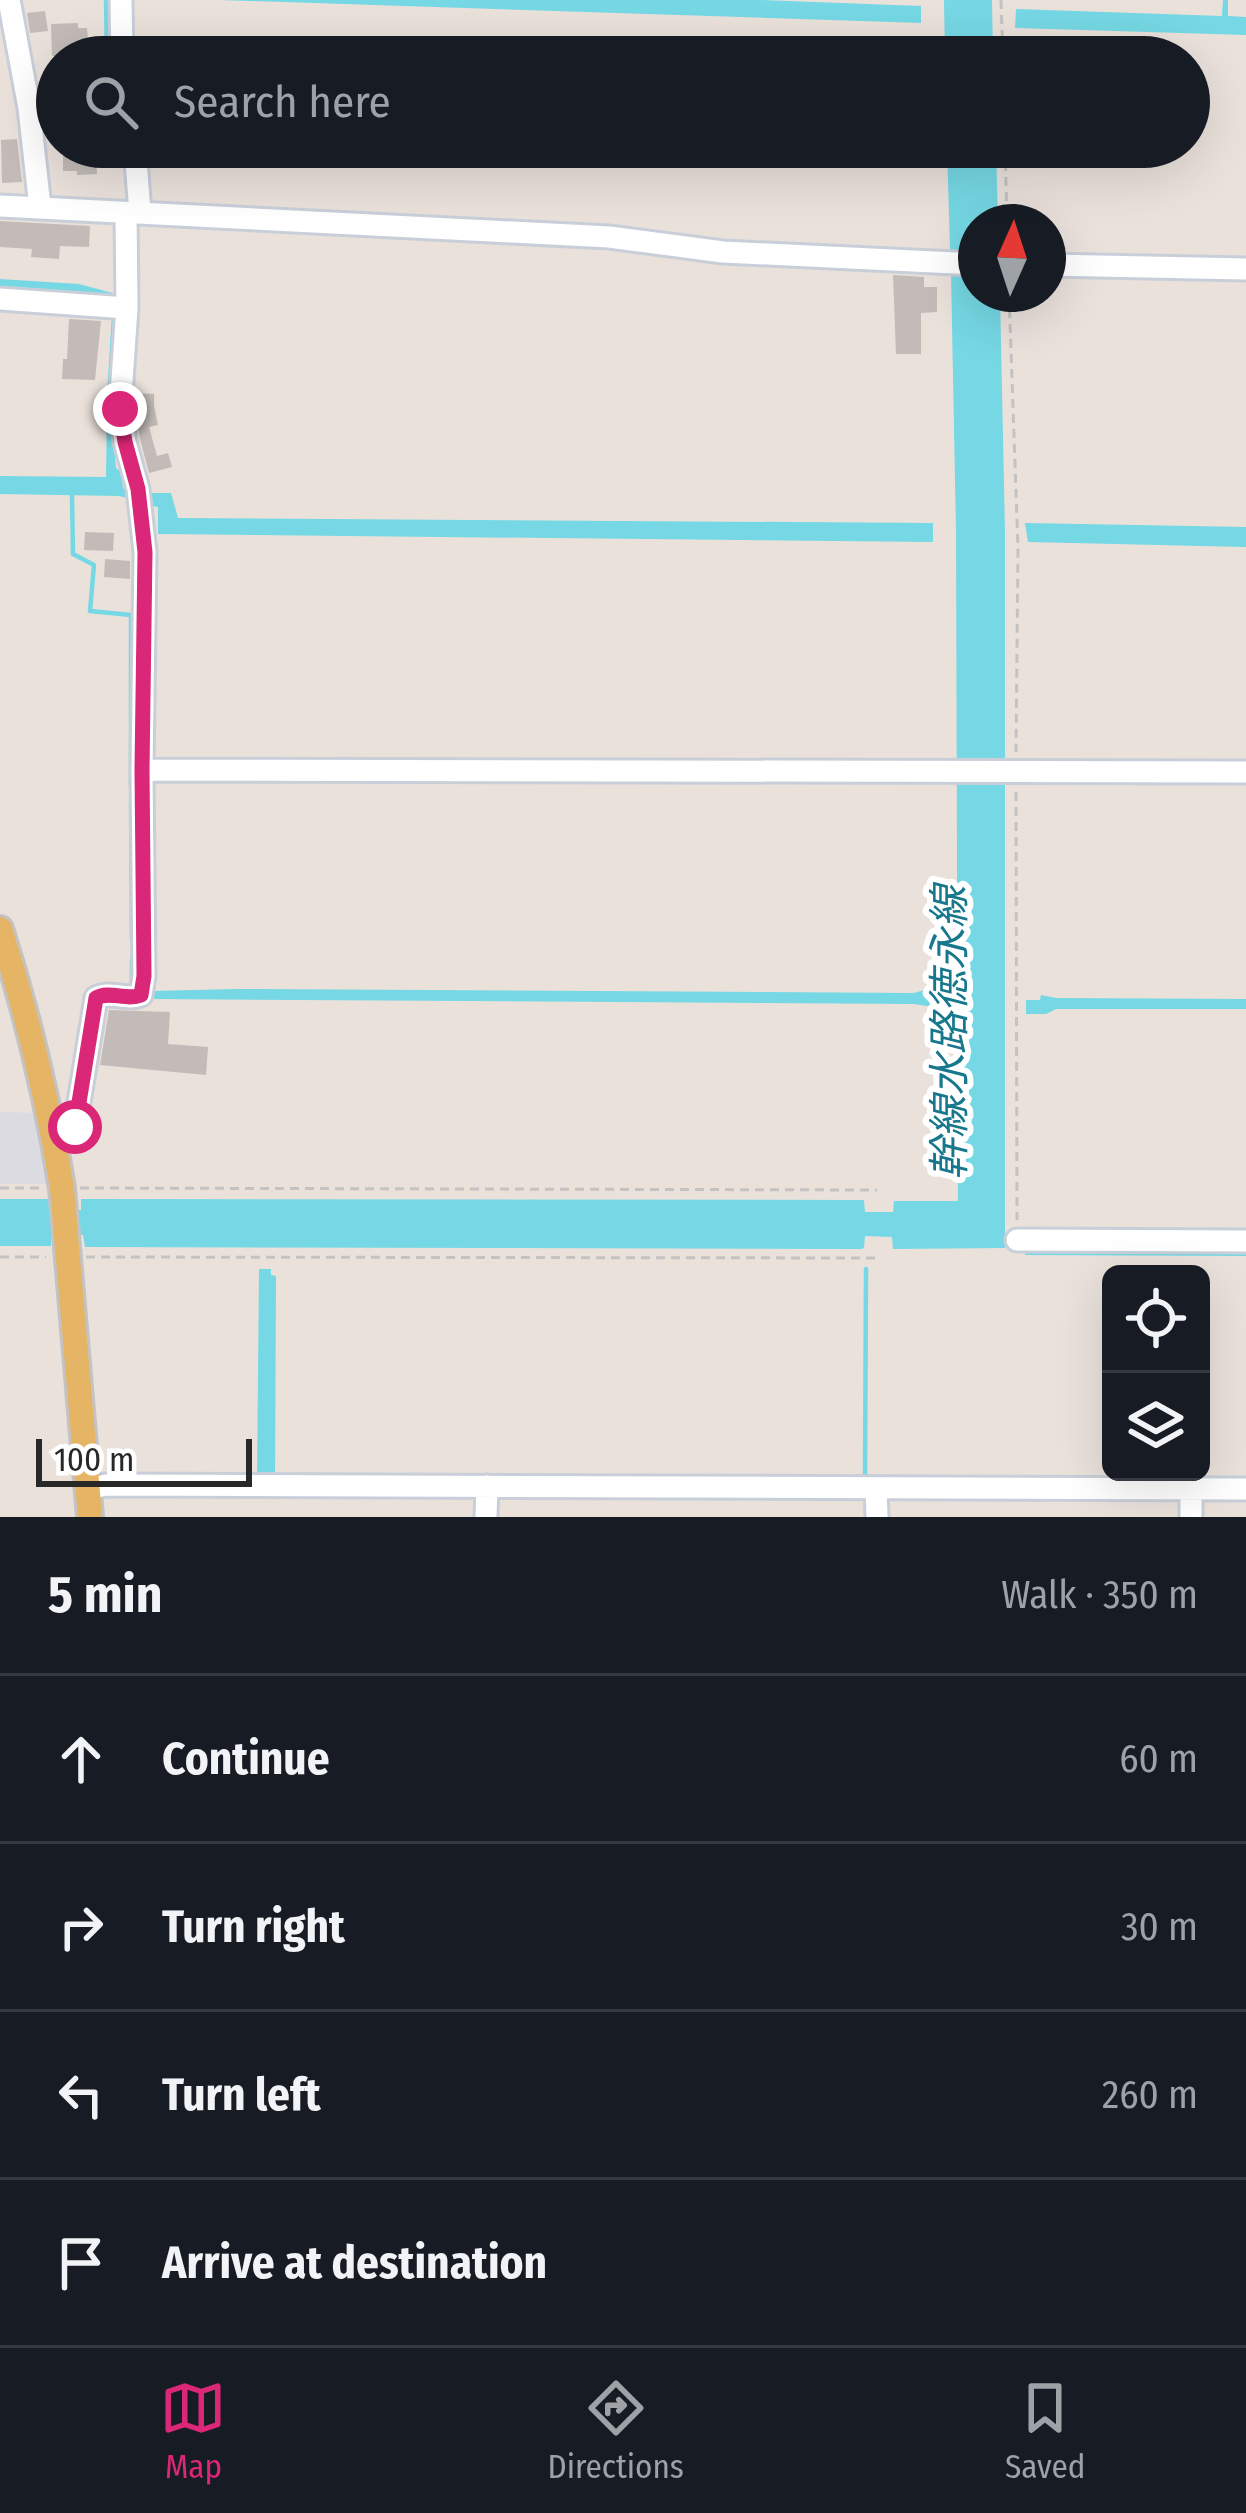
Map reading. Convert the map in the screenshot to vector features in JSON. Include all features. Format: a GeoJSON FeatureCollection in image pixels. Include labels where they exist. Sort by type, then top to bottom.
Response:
{"type":"FeatureCollection","features":[{"type":"Feature","properties":{"kind":"main road"},"geometry":{"type":"LineString","coordinates":[[0,929],[20,990],[56,1151],[90,1517]]}},
{"type":"Feature","properties":{"kind":"street"},"geometry":{"type":"LineString","coordinates":[[9,0],[40,207]]}},
{"type":"Feature","properties":{"kind":"street"},"geometry":{"type":"LineString","coordinates":[[121,0],[122,36]]}},
{"type":"Feature","properties":{"kind":"street"},"geometry":{"type":"LineString","coordinates":[[56,1151],[75,1127],[96,998],[141,995],[144,976],[145,552],[139,496],[120,409],[135,168]]}},
{"type":"Feature","properties":{"kind":"street"},"geometry":{"type":"LineString","coordinates":[[0,206],[609,237],[723,252],[958,264]]}},
{"type":"Feature","properties":{"kind":"street"},"geometry":{"type":"LineString","coordinates":[[1066,265],[1246,269]]}},
{"type":"Feature","properties":{"kind":"street"},"geometry":{"type":"LineString","coordinates":[[0,299],[127,308]]}},
{"type":"Feature","properties":{"kind":"street"},"geometry":{"type":"LineString","coordinates":[[142,770],[1246,772]]}},
{"type":"Feature","properties":{"kind":"street"},"geometry":{"type":"LineString","coordinates":[[1017,1240],[1246,1240]]}},
{"type":"Feature","properties":{"kind":"street"},"geometry":{"type":"LineString","coordinates":[[88,1489],[106,1485],[1246,1489]]}},
{"type":"Feature","properties":{"kind":"street"},"geometry":{"type":"LineString","coordinates":[[486,1517],[487,1486]]}},
{"type":"Feature","properties":{"kind":"street"},"geometry":{"type":"LineString","coordinates":[[876,1488],[877,1517]]}},
{"type":"Feature","properties":{"kind":"street"},"geometry":{"type":"LineString","coordinates":[[1191,1517],[1192,1489]]}},
{"type":"Feature","properties":{"kind":"path"},"geometry":{"type":"LineString","coordinates":[[1001,0],[1002,36]]}},
{"type":"Feature","properties":{"kind":"path"},"geometry":{"type":"LineString","coordinates":[[1006,168],[1007,204]]}},
{"type":"Feature","properties":{"kind":"path"},"geometry":{"type":"LineString","coordinates":[[1010,312],[1018,548],[1006,772],[1017,1240]]}},
{"type":"Feature","properties":{"kind":"path"},"geometry":{"type":"LineString","coordinates":[[0,1188],[63,1197],[877,1190]]}},
{"type":"Feature","properties":{"kind":"path"},"geometry":{"type":"LineString","coordinates":[[0,1257],[68,1248],[876,1258]]}},
{"type":"Feature","properties":{"kind":"shaded area"},"geometry":{"type":"Polygon","coordinates":[[[0,1112],[39,1113],[50,1184],[0,1184],[0,1112]]]}},
{"type":"Feature","properties":{"kind":"water"},"geometry":{"type":"Polygon","coordinates":[[[220,0],[762,0],[921,6],[921,23],[220,0]]]}},
{"type":"Feature","properties":{"kind":"water"},"geometry":{"type":"Polygon","coordinates":[[[944,0],[992,0],[993,36],[945,36],[944,0]]]}},
{"type":"Feature","properties":{"kind":"water"},"geometry":{"type":"Polygon","coordinates":[[[1223,0],[1228,0],[1228,16],[1246,17],[1246,35],[1015,28],[1016,9],[1222,16],[1223,0]]]}},
{"type":"Feature","properties":{"kind":"water"},"geometry":{"type":"Polygon","coordinates":[[[948,168],[997,168],[998,204],[958,204],[958,251],[950,250],[948,168]]]}},
{"type":"Feature","properties":{"kind":"water"},"geometry":{"type":"Polygon","coordinates":[[[951,274],[958,274],[958,312],[1000,312],[1005,1248],[893,1249],[892,1237],[865,1236],[861,1249],[85,1247],[83,1235],[51,1235],[51,1246],[0,1246],[0,1199],[48,1199],[50,1210],[81,1210],[81,1199],[864,1200],[865,1212],[893,1212],[894,1201],[958,1201],[951,274]]]}},
{"type":"Feature","properties":{"kind":"water"},"geometry":{"type":"Polygon","coordinates":[[[0,279],[79,284],[116,294],[116,299],[0,289],[0,279]]]}},
{"type":"Feature","properties":{"kind":"water"},"geometry":{"type":"Polygon","coordinates":[[[107,408],[111,409],[116,468],[132,499],[0,494],[0,476],[106,477],[107,408]]]}},
{"type":"Feature","properties":{"kind":"water"},"geometry":{"type":"Polygon","coordinates":[[[150,493],[171,493],[178,518],[933,523],[933,542],[158,534],[158,507],[148,505],[150,493]]]}},
{"type":"Feature","properties":{"kind":"water"},"geometry":{"type":"Polygon","coordinates":[[[1025,523],[1246,527],[1246,547],[1028,542],[1025,523]]]}},
{"type":"Feature","properties":{"kind":"water"},"geometry":{"type":"Polygon","coordinates":[[[930,989],[935,1007],[152,999],[152,991],[913,993],[930,989]]]}},
{"type":"Feature","properties":{"kind":"water"},"geometry":{"type":"Polygon","coordinates":[[[1041,995],[1246,999],[1246,1009],[1056,1009],[1026,1014],[1026,1000],[1040,1000],[1041,995]]]}},
{"type":"Feature","properties":{"kind":"water"},"geometry":{"type":"Polygon","coordinates":[[[1026,1248],[1246,1248],[1246,1256],[1025,1255],[1026,1248]]]}},
{"type":"Feature","properties":{"kind":"water"},"geometry":{"type":"Polygon","coordinates":[[[259,1269],[271,1269],[276,1276],[275,1482],[257,1482],[259,1269]]]}},
{"type":"Feature","properties":{"kind":"building"},"geometry":{"type":"Polygon","coordinates":[[[45,11],[48,31],[30,33],[27,13],[45,11]]]}},
{"type":"Feature","properties":{"kind":"building"},"geometry":{"type":"Polygon","coordinates":[[[78,23],[78,28],[87,28],[88,36],[51,36],[51,24],[78,23]]]}},
{"type":"Feature","properties":{"kind":"building"},"geometry":{"type":"Polygon","coordinates":[[[17,139],[22,182],[2,183],[1,140],[17,139]]]}},
{"type":"Feature","properties":{"kind":"building"},"geometry":{"type":"Polygon","coordinates":[[[97,168],[97,174],[77,175],[77,171],[63,171],[97,168]]]}},
{"type":"Feature","properties":{"kind":"building"},"geometry":{"type":"Polygon","coordinates":[[[0,221],[90,226],[89,247],[60,246],[59,259],[31,257],[32,249],[0,247],[0,221]]]}},
{"type":"Feature","properties":{"kind":"building"},"geometry":{"type":"Polygon","coordinates":[[[893,275],[924,277],[924,287],[937,287],[937,312],[921,313],[921,354],[896,354],[893,275]]]}},
{"type":"Feature","properties":{"kind":"building"},"geometry":{"type":"Polygon","coordinates":[[[69,319],[101,321],[95,380],[62,379],[69,319]]]}},
{"type":"Feature","properties":{"kind":"building"},"geometry":{"type":"Polygon","coordinates":[[[136,393],[154,394],[158,425],[149,427],[157,456],[168,453],[172,467],[149,473],[136,393]]]}},
{"type":"Feature","properties":{"kind":"building"},"geometry":{"type":"Polygon","coordinates":[[[85,532],[114,533],[113,551],[84,550],[85,532]]]}},
{"type":"Feature","properties":{"kind":"building"},"geometry":{"type":"Polygon","coordinates":[[[105,559],[130,561],[130,579],[104,577],[105,559]]]}},
{"type":"Feature","properties":{"kind":"building"},"geometry":{"type":"Polygon","coordinates":[[[109,1010],[170,1012],[168,1044],[208,1047],[206,1075],[100,1065],[109,1010]]]}},
{"type":"Feature","properties":{"kind":"waterway"},"geometry":{"type":"LineString","coordinates":[[106,0],[107,36]]}},
{"type":"Feature","properties":{"kind":"waterway"},"geometry":{"type":"LineString","coordinates":[[109,399],[114,317]]}},
{"type":"Feature","properties":{"kind":"waterway"},"geometry":{"type":"LineString","coordinates":[[72,496],[73,554],[94,565],[90,611],[131,615],[131,786]]}},
{"type":"Feature","properties":{"kind":"waterway"},"geometry":{"type":"LineString","coordinates":[[131,803],[132,940]]}},
{"type":"Feature","properties":{"kind":"waterway"},"geometry":{"type":"LineString","coordinates":[[132,960],[132,983]]}},
{"type":"Feature","properties":{"kind":"waterway"},"geometry":{"type":"LineString","coordinates":[[865,1477],[866,1269]]}},
{"type":"Feature","properties":{"kind":"route"},"geometry":{"type":"LineString","coordinates":[[75,1127],[96,998],[141,995],[144,976],[145,552],[138,489],[120,409]]}},
{"type":"Feature","properties":{"kind":"water label","name":"幹線水路徳永線"},"geometry":{"type":"Point","coordinates":[950,1033]}}]}
